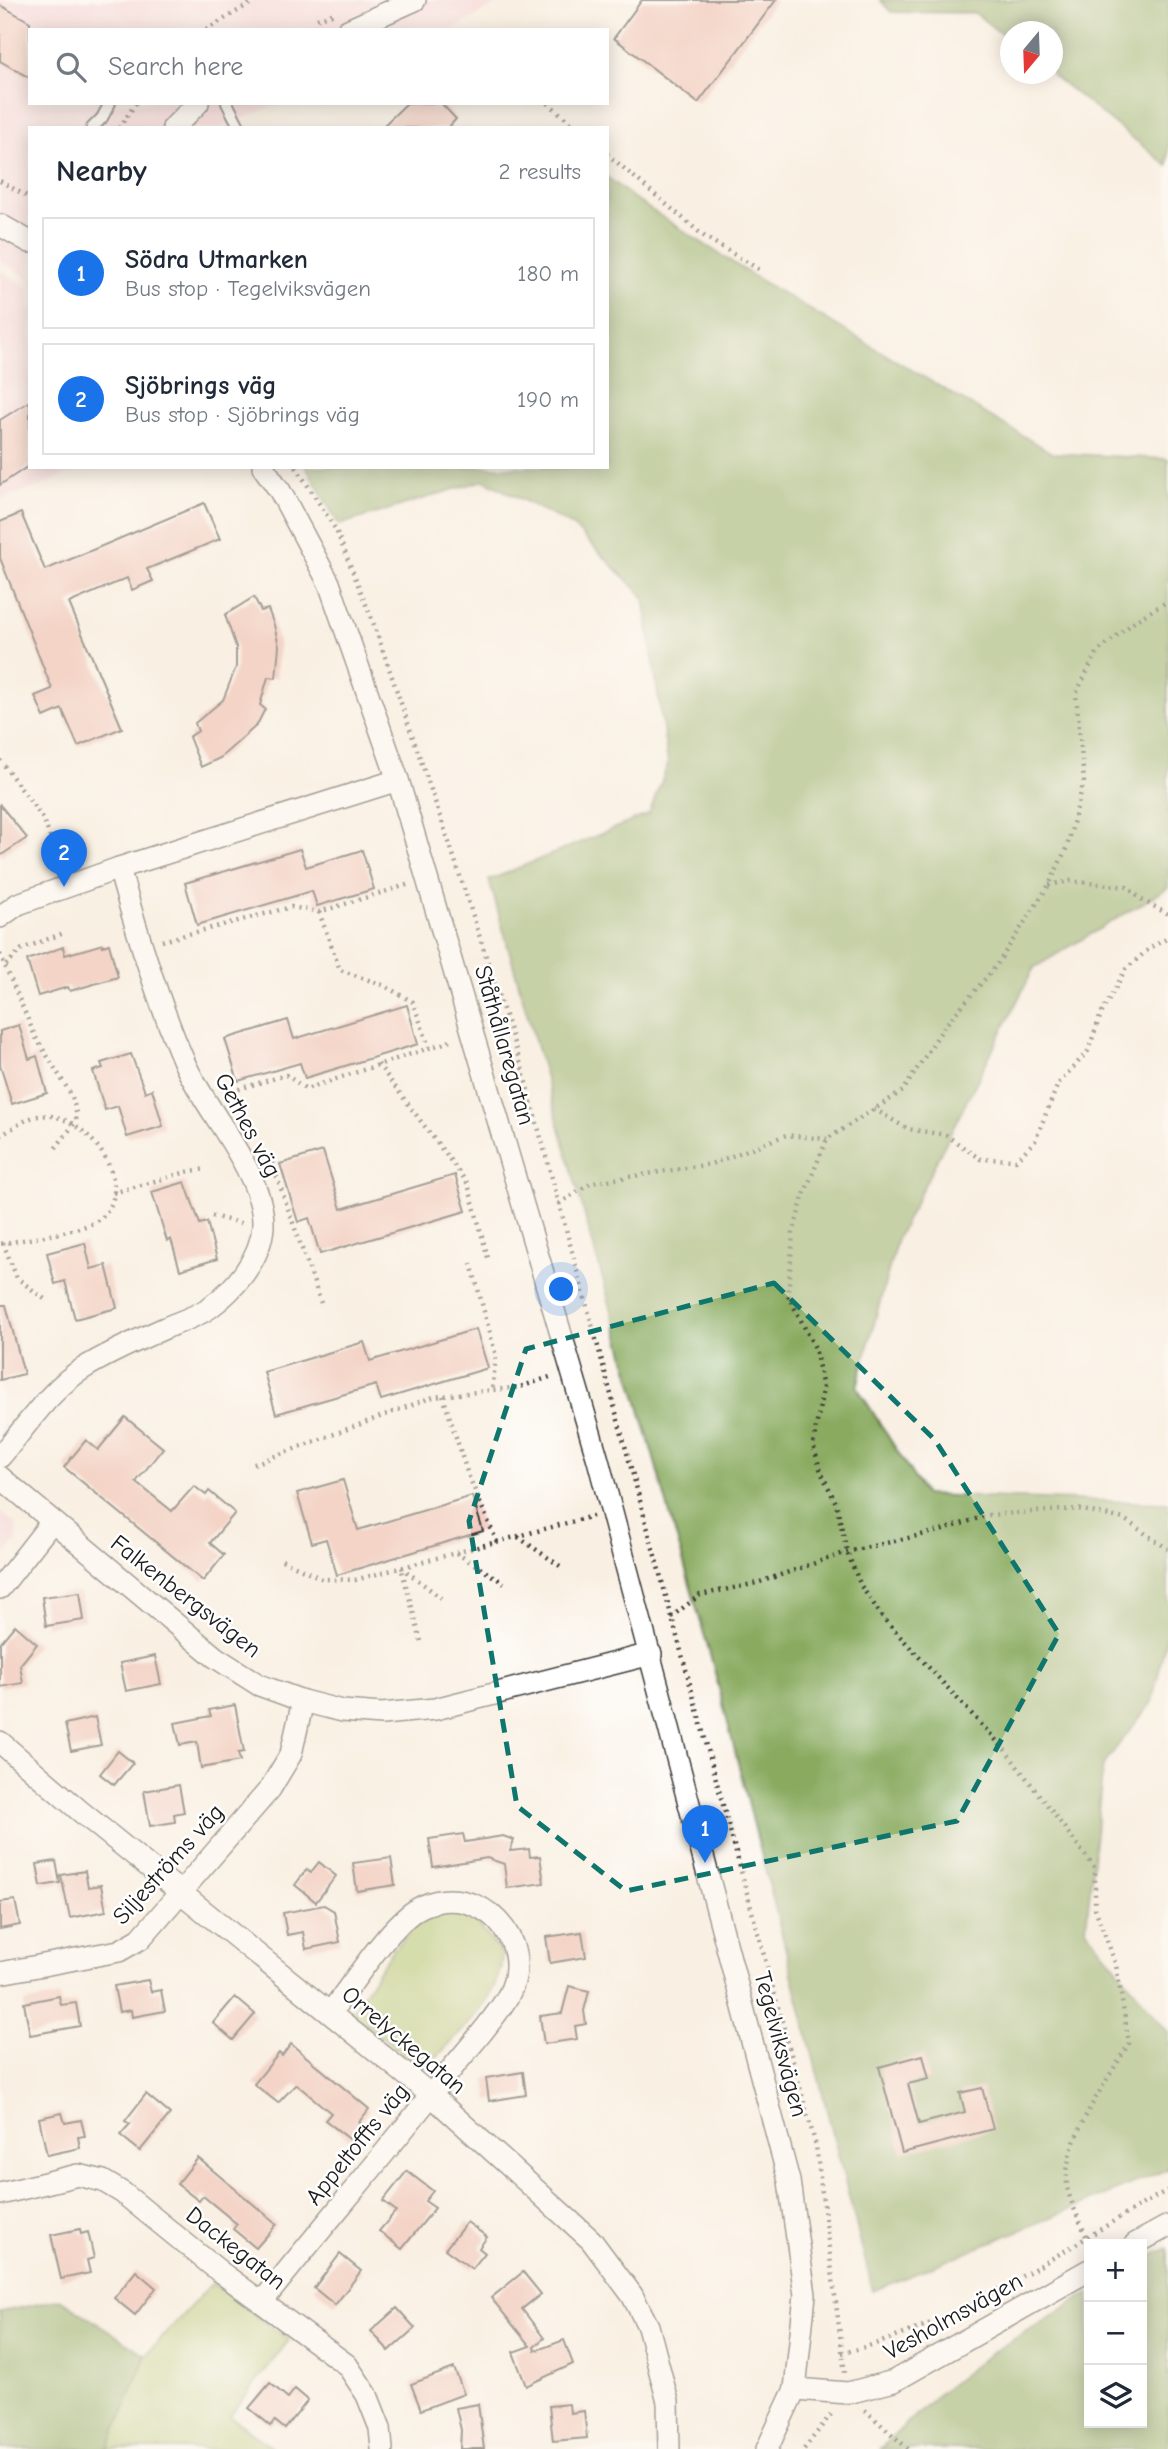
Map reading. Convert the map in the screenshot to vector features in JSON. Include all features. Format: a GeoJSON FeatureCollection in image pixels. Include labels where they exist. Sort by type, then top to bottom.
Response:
{"type":"FeatureCollection","features":[{"type":"Feature","properties":{"kind":"street"},"geometry":{"type":"LineString","coordinates":[[352,28],[415,0]]}},
{"type":"Feature","properties":{"kind":"street"},"geometry":{"type":"LineString","coordinates":[[175,126],[196,105]]}},
{"type":"Feature","properties":{"kind":"street"},"geometry":{"type":"LineString","coordinates":[[0,225],[28,241]]}},
{"type":"Feature","properties":{"kind":"street","name":"Ståthållaregatan"},"geometry":{"type":"LineString","coordinates":[[264,469],[280,491],[329,583],[398,779],[474,1033],[651,1654]]}},
{"type":"Feature","properties":{"kind":"street"},"geometry":{"type":"LineString","coordinates":[[0,917],[19,904],[120,867],[398,779]]}},
{"type":"Feature","properties":{"kind":"street","name":"Gethes väg"},"geometry":{"type":"LineString","coordinates":[[120,867],[185,1064],[246,1170],[258,1199],[263,1227]]}},
{"type":"Feature","properties":{"kind":"street"},"geometry":{"type":"LineString","coordinates":[[0,1457],[59,1390],[82,1369],[136,1340],[208,1309],[240,1280],[255,1254],[263,1227]]}},
{"type":"Feature","properties":{"kind":"street","name":"Falkenbergsvägen"},"geometry":{"type":"LineString","coordinates":[[0,1477],[215,1657],[259,1685],[303,1701],[342,1711],[382,1714],[435,1709],[651,1654]]}},
{"type":"Feature","properties":{"kind":"street"},"geometry":{"type":"LineString","coordinates":[[0,1588],[51,1522]]}},
{"type":"Feature","properties":{"kind":"street","name":"Tegelviksvägen"},"geometry":{"type":"LineString","coordinates":[[651,1654],[789,2181],[805,2295],[795,2389],[767,2449]]}},
{"type":"Feature","properties":{"kind":"street","name":"Siljeströms väg"},"geometry":{"type":"LineString","coordinates":[[0,1973],[119,1951],[140,1939],[270,1788],[291,1754],[303,1701]]}},
{"type":"Feature","properties":{"kind":"street","name":"Orrelyckegatan"},"geometry":{"type":"LineString","coordinates":[[0,1742],[431,2095],[590,2240],[632,2295],[648,2326],[667,2402],[669,2449]]}},
{"type":"Feature","properties":{"kind":"street","name":"Appeltoffts väg"},"geometry":{"type":"LineString","coordinates":[[262,2302],[508,1996],[516,1974],[516,1950],[500,1921],[479,1905],[448,1899],[424,1905],[404,1917],[330,2013]]}},
{"type":"Feature","properties":{"kind":"street","name":"Dackegatan"},"geometry":{"type":"LineString","coordinates":[[0,2194],[78,2175],[103,2181],[123,2193],[347,2365],[367,2395],[380,2428],[382,2449]]}},
{"type":"Feature","properties":{"kind":"street"},"geometry":{"type":"LineString","coordinates":[[1144,2239],[1168,2225]]}},
{"type":"Feature","properties":{"kind":"street","name":"Vesholmsvägen"},"geometry":{"type":"LineString","coordinates":[[795,2389],[848,2393],[894,2381],[1084,2273]]}},
{"type":"Feature","properties":{"kind":"lane"},"geometry":{"type":"LineString","coordinates":[[93,126],[109,105]]}},
{"type":"Feature","properties":{"kind":"lane"},"geometry":{"type":"LineString","coordinates":[[228,105],[239,126]]}},
{"type":"Feature","properties":{"kind":"path"},"geometry":{"type":"LineString","coordinates":[[209,28],[256,0]]}},
{"type":"Feature","properties":{"kind":"path"},"geometry":{"type":"LineString","coordinates":[[120,126],[135,105]]}},
{"type":"Feature","properties":{"kind":"path"},"geometry":{"type":"LineString","coordinates":[[550,105],[575,126]]}},
{"type":"Feature","properties":{"kind":"path"},"geometry":{"type":"LineString","coordinates":[[609,156],[705,237],[762,271]]}},
{"type":"Feature","properties":{"kind":"path"},"geometry":{"type":"LineString","coordinates":[[0,181],[28,197]]}},
{"type":"Feature","properties":{"kind":"path"},"geometry":{"type":"LineString","coordinates":[[297,469],[336,530],[373,622],[476,924],[522,1069],[816,2146],[848,2393],[908,2449]]}},
{"type":"Feature","properties":{"kind":"path"},"geometry":{"type":"LineString","coordinates":[[1086,2236],[1068,2189],[1070,2155],[1089,2108],[1129,2043],[1116,1965],[1095,1908],[1095,1868],[1005,1751],[884,1619],[861,1586],[847,1552],[836,1503],[821,1472],[813,1445],[823,1388],[815,1348],[788,1295],[793,1234],[803,1197],[827,1139],[903,1091],[943,1028],[996,966],[1049,886],[1067,847],[1084,781],[1076,694],[1097,652],[1168,601]]}},
{"type":"Feature","properties":{"kind":"path"},"geometry":{"type":"LineString","coordinates":[[0,760],[44,820],[68,886]]}},
{"type":"Feature","properties":{"kind":"path"},"geometry":{"type":"LineString","coordinates":[[144,946],[291,907],[319,912],[365,901],[427,878]]}},
{"type":"Feature","properties":{"kind":"path"},"geometry":{"type":"LineString","coordinates":[[1049,886],[1070,881],[1127,887],[1142,900],[1168,914]]}},
{"type":"Feature","properties":{"kind":"path"},"geometry":{"type":"LineString","coordinates":[[319,912],[340,970],[383,985],[413,1002],[429,1047]]}},
{"type":"Feature","properties":{"kind":"path"},"geometry":{"type":"LineString","coordinates":[[6,965],[22,949],[64,933]]}},
{"type":"Feature","properties":{"kind":"path"},"geometry":{"type":"LineString","coordinates":[[874,1109],[908,1129],[946,1135],[981,1159],[1016,1160],[1035,1141],[1058,1084],[1088,1051],[1101,1014],[1126,969],[1151,947],[1168,938]]}},
{"type":"Feature","properties":{"kind":"path"},"geometry":{"type":"LineString","coordinates":[[0,954],[35,1036],[72,1096],[77,1116],[75,1124],[54,1150]]}},
{"type":"Feature","properties":{"kind":"path"},"geometry":{"type":"LineString","coordinates":[[204,1099],[286,1075],[306,1088],[474,1033]]}},
{"type":"Feature","properties":{"kind":"path"},"geometry":{"type":"LineString","coordinates":[[378,1064],[468,1184],[488,1258]]}},
{"type":"Feature","properties":{"kind":"path"},"geometry":{"type":"LineString","coordinates":[[0,1136],[20,1123],[39,1116],[62,1117],[75,1124],[89,1137],[109,1163],[113,1193],[110,1206],[99,1220],[83,1226],[2,1243],[17,1278],[47,1301]]}},
{"type":"Feature","properties":{"kind":"path"},"geometry":{"type":"LineString","coordinates":[[559,1204],[590,1183],[711,1164],[786,1135],[827,1139]]}},
{"type":"Feature","properties":{"kind":"path"},"geometry":{"type":"LineString","coordinates":[[246,1170],[271,1160],[321,1303]]}},
{"type":"Feature","properties":{"kind":"path"},"geometry":{"type":"LineString","coordinates":[[113,1193],[190,1171],[207,1169]]}},
{"type":"Feature","properties":{"kind":"path"},"geometry":{"type":"LineString","coordinates":[[212,1216],[263,1227]]}},
{"type":"Feature","properties":{"kind":"path"},"geometry":{"type":"LineString","coordinates":[[471,1263],[496,1356],[492,1390]]}},
{"type":"Feature","properties":{"kind":"path"},"geometry":{"type":"LineString","coordinates":[[254,1464],[443,1396],[520,1387],[570,1370]]}},
{"type":"Feature","properties":{"kind":"path"},"geometry":{"type":"LineString","coordinates":[[443,1396],[467,1472],[497,1542]]}},
{"type":"Feature","properties":{"kind":"path"},"geometry":{"type":"LineString","coordinates":[[671,1617],[700,1595],[757,1583],[847,1552],[943,1530],[988,1515],[1078,1509],[1124,1519],[1168,1549]]}},
{"type":"Feature","properties":{"kind":"path"},"geometry":{"type":"LineString","coordinates":[[282,1560],[323,1579],[355,1580],[611,1511]]}},
{"type":"Feature","properties":{"kind":"path"},"geometry":{"type":"LineString","coordinates":[[517,1536],[560,1566]]}},
{"type":"Feature","properties":{"kind":"path"},"geometry":{"type":"LineString","coordinates":[[455,1553],[504,1583]]}},
{"type":"Feature","properties":{"kind":"path"},"geometry":{"type":"LineString","coordinates":[[401,1567],[441,1598]]}},
{"type":"Feature","properties":{"kind":"path"},"geometry":{"type":"LineString","coordinates":[[401,1567],[421,1641]]}},
{"type":"Feature","properties":{"kind":"path"},"geometry":{"type":"LineString","coordinates":[[842,2353],[875,2346],[933,2323],[986,2297],[1168,2190]]}},
{"type":"Feature","properties":{"kind":"path"},"geometry":{"type":"LineString","coordinates":[[804,2449],[848,2393]]}},
{"type":"Feature","properties":{"kind":"highlighted area"},"geometry":{"type":"Polygon","coordinates":[[[774,1283],[935,1440],[1059,1634],[957,1821],[626,1891],[517,1806],[469,1521],[526,1349],[774,1283]]]}},
{"type":"Feature","properties":{"kind":"shaded area"},"geometry":{"type":"Polygon","coordinates":[[[0,0],[504,0],[456,28],[28,28],[28,105],[276,105],[224,126],[28,126],[28,278],[0,261],[0,0]]]}},
{"type":"Feature","properties":{"kind":"shaded area"},"geometry":{"type":"Polygon","coordinates":[[[0,270],[28,287],[28,469],[77,469],[44,485],[0,499],[0,270]]]}},
{"type":"Feature","properties":{"kind":"shaded area"},"geometry":{"type":"Polygon","coordinates":[[[0,1511],[16,1524],[17,1540],[0,1560],[0,1511]]]}},
{"type":"Feature","properties":{"kind":"green space"},"geometry":{"type":"Polygon","coordinates":[[[880,0],[1168,0],[1168,166],[1063,83],[1063,21],[1000,21],[1000,33],[975,13],[891,12],[880,0]]]}},
{"type":"Feature","properties":{"kind":"green space"},"geometry":{"type":"Polygon","coordinates":[[[609,179],[636,200],[755,277],[1052,453],[1168,459],[1168,888],[1034,968],[897,1239],[857,1387],[925,1495],[1168,1503],[1168,1630],[1152,1702],[1103,1765],[1086,1929],[1168,2032],[1168,2169],[873,2291],[714,1669],[489,880],[649,814],[668,764],[644,597],[573,526],[484,480],[339,525],[307,469],[609,469],[609,179]]]}},
{"type":"Feature","properties":{"kind":"green space"},"geometry":{"type":"Polygon","coordinates":[[[444,1911],[471,1916],[502,1954],[499,1972],[485,2003],[424,2070],[351,2013],[402,1940],[428,1918],[444,1911]]]}},
{"type":"Feature","properties":{"kind":"green space"},"geometry":{"type":"Polygon","coordinates":[[[1168,2248],[1168,2449],[880,2449],[932,2399],[985,2357],[1084,2296],[1084,2428],[1147,2428],[1147,2258],[1168,2248]]]}},
{"type":"Feature","properties":{"kind":"green space"},"geometry":{"type":"Polygon","coordinates":[[[212,2283],[289,2340],[230,2416],[273,2449],[108,2449],[146,2355],[212,2283]]]}},
{"type":"Feature","properties":{"kind":"green space"},"geometry":{"type":"Polygon","coordinates":[[[60,2299],[146,2355],[108,2449],[0,2449],[0,2312],[60,2299]]]}},
{"type":"Feature","properties":{"kind":"building"},"geometry":{"type":"Polygon","coordinates":[[[642,0],[776,0],[698,103],[614,38],[642,0]]]}},
{"type":"Feature","properties":{"kind":"building"},"geometry":{"type":"Polygon","coordinates":[[[0,5],[30,22],[28,77],[0,61],[0,5]]]}},
{"type":"Feature","properties":{"kind":"building"},"geometry":{"type":"Polygon","coordinates":[[[405,105],[443,105],[456,119],[450,126],[383,126],[405,105]]]}},
{"type":"Feature","properties":{"kind":"building"},"geometry":{"type":"Polygon","coordinates":[[[28,402],[28,466],[0,485],[0,420],[28,402]]]}},
{"type":"Feature","properties":{"kind":"building"},"geometry":{"type":"Polygon","coordinates":[[[204,503],[220,539],[147,569],[153,581],[132,590],[127,578],[69,603],[122,728],[78,746],[62,709],[44,717],[35,696],[52,689],[0,558],[0,522],[21,513],[45,570],[204,503]]]}},
{"type":"Feature","properties":{"kind":"building"},"geometry":{"type":"Polygon","coordinates":[[[254,597],[261,611],[268,609],[274,625],[279,646],[276,678],[268,677],[260,705],[265,709],[257,725],[220,758],[201,767],[189,737],[198,731],[195,723],[223,700],[236,667],[236,647],[225,615],[254,597]]]}},
{"type":"Feature","properties":{"kind":"building"},"geometry":{"type":"Polygon","coordinates":[[[0,805],[27,838],[0,856],[0,805]]]}},
{"type":"Feature","properties":{"kind":"building"},"geometry":{"type":"Polygon","coordinates":[[[300,849],[306,867],[362,850],[374,889],[317,906],[312,891],[197,925],[185,883],[300,849]]]}},
{"type":"Feature","properties":{"kind":"building"},"geometry":{"type":"Polygon","coordinates":[[[109,944],[118,977],[70,991],[68,987],[38,996],[27,960],[63,947],[65,955],[109,944]]]}},
{"type":"Feature","properties":{"kind":"building"},"geometry":{"type":"Polygon","coordinates":[[[407,1005],[418,1044],[305,1078],[300,1063],[238,1081],[225,1039],[288,1020],[294,1039],[407,1005]]]}},
{"type":"Feature","properties":{"kind":"building"},"geometry":{"type":"Polygon","coordinates":[[[19,1025],[29,1059],[37,1056],[47,1093],[12,1104],[0,1065],[0,1031],[19,1025]]]}},
{"type":"Feature","properties":{"kind":"building"},"geometry":{"type":"Polygon","coordinates":[[[131,1054],[145,1092],[152,1089],[163,1126],[127,1137],[118,1106],[105,1110],[93,1071],[103,1068],[101,1063],[131,1054]]]}},
{"type":"Feature","properties":{"kind":"building"},"geometry":{"type":"Polygon","coordinates":[[[323,1151],[341,1209],[455,1175],[466,1211],[320,1254],[309,1218],[298,1222],[280,1164],[323,1151]]]}},
{"type":"Feature","properties":{"kind":"building"},"geometry":{"type":"Polygon","coordinates":[[[185,1182],[200,1224],[207,1222],[217,1259],[180,1270],[171,1239],[167,1241],[152,1192],[185,1182]]]}},
{"type":"Feature","properties":{"kind":"building"},"geometry":{"type":"Polygon","coordinates":[[[85,1243],[91,1269],[106,1265],[117,1308],[75,1319],[65,1281],[55,1284],[47,1253],[85,1243]]]}},
{"type":"Feature","properties":{"kind":"building"},"geometry":{"type":"Polygon","coordinates":[[[0,1305],[6,1305],[24,1374],[0,1380],[0,1305]]]}},
{"type":"Feature","properties":{"kind":"building"},"geometry":{"type":"Polygon","coordinates":[[[476,1329],[488,1368],[381,1400],[376,1385],[276,1414],[264,1372],[364,1342],[370,1361],[476,1329]]]}},
{"type":"Feature","properties":{"kind":"building"},"geometry":{"type":"Polygon","coordinates":[[[125,1417],[163,1448],[136,1482],[172,1511],[194,1486],[206,1495],[209,1491],[235,1513],[210,1543],[224,1555],[203,1581],[64,1467],[86,1440],[98,1450],[125,1417]]]}},
{"type":"Feature","properties":{"kind":"building"},"geometry":{"type":"Polygon","coordinates":[[[343,1480],[358,1530],[472,1496],[483,1531],[337,1575],[326,1539],[312,1543],[297,1493],[343,1480]]]}},
{"type":"Feature","properties":{"kind":"building"},"geometry":{"type":"Polygon","coordinates":[[[80,1592],[84,1620],[46,1626],[42,1597],[80,1592]]]}},
{"type":"Feature","properties":{"kind":"building"},"geometry":{"type":"Polygon","coordinates":[[[15,1625],[37,1644],[20,1665],[23,1683],[0,1687],[0,1643],[15,1625]]]}},
{"type":"Feature","properties":{"kind":"building"},"geometry":{"type":"Polygon","coordinates":[[[155,1656],[161,1684],[126,1691],[120,1663],[155,1656]]]}},
{"type":"Feature","properties":{"kind":"building"},"geometry":{"type":"Polygon","coordinates":[[[235,1705],[244,1752],[238,1753],[240,1761],[201,1768],[197,1742],[180,1745],[175,1723],[211,1716],[209,1710],[235,1705]]]}},
{"type":"Feature","properties":{"kind":"building"},"geometry":{"type":"Polygon","coordinates":[[[95,1717],[101,1745],[71,1751],[65,1724],[95,1717]]]}},
{"type":"Feature","properties":{"kind":"building"},"geometry":{"type":"Polygon","coordinates":[[[118,1751],[133,1763],[114,1785],[100,1774],[118,1751]]]}},
{"type":"Feature","properties":{"kind":"building"},"geometry":{"type":"Polygon","coordinates":[[[179,1785],[184,1812],[174,1814],[175,1822],[150,1826],[144,1791],[179,1785]]]}},
{"type":"Feature","properties":{"kind":"building"},"geometry":{"type":"Polygon","coordinates":[[[463,1834],[465,1842],[503,1836],[514,1840],[510,1851],[529,1849],[530,1857],[540,1856],[544,1883],[507,1888],[504,1864],[487,1858],[433,1867],[429,1839],[463,1834]]]}},
{"type":"Feature","properties":{"kind":"building"},"geometry":{"type":"Polygon","coordinates":[[[391,1858],[395,1885],[357,1891],[353,1863],[391,1858]]]}},
{"type":"Feature","properties":{"kind":"building"},"geometry":{"type":"Polygon","coordinates":[[[56,1861],[60,1883],[41,1886],[37,1864],[56,1861]]]}},
{"type":"Feature","properties":{"kind":"building"},"geometry":{"type":"Polygon","coordinates":[[[319,1862],[336,1876],[316,1902],[295,1885],[307,1869],[311,1872],[319,1862]]]}},
{"type":"Feature","properties":{"kind":"building"},"geometry":{"type":"Polygon","coordinates":[[[85,1871],[88,1887],[101,1885],[106,1911],[70,1918],[61,1875],[85,1871]]]}},
{"type":"Feature","properties":{"kind":"building"},"geometry":{"type":"Polygon","coordinates":[[[15,1900],[20,1925],[0,1929],[0,1902],[15,1900]]]}},
{"type":"Feature","properties":{"kind":"building"},"geometry":{"type":"Polygon","coordinates":[[[324,1905],[334,1911],[340,1942],[306,1949],[303,1932],[287,1935],[283,1913],[324,1905]]]}},
{"type":"Feature","properties":{"kind":"building"},"geometry":{"type":"Polygon","coordinates":[[[582,1932],[586,1957],[550,1963],[546,1937],[582,1932]]]}},
{"type":"Feature","properties":{"kind":"building"},"geometry":{"type":"Polygon","coordinates":[[[148,1980],[151,1992],[161,1990],[165,2011],[132,2017],[131,2010],[119,2012],[114,1986],[148,1980]]]}},
{"type":"Feature","properties":{"kind":"building"},"geometry":{"type":"Polygon","coordinates":[[[569,1986],[589,1991],[584,2011],[586,2024],[575,2026],[577,2039],[544,2044],[540,2016],[562,2013],[569,1986]]]}},
{"type":"Feature","properties":{"kind":"building"},"geometry":{"type":"Polygon","coordinates":[[[59,1996],[61,2005],[76,2003],[80,2026],[30,2035],[24,2003],[59,1996]]]}},
{"type":"Feature","properties":{"kind":"building"},"geometry":{"type":"Polygon","coordinates":[[[235,1997],[255,2014],[233,2040],[213,2023],[235,1997]]]}},
{"type":"Feature","properties":{"kind":"building"},"geometry":{"type":"Polygon","coordinates":[[[291,2044],[369,2109],[359,2122],[364,2126],[352,2141],[325,2120],[331,2113],[296,2084],[278,2103],[254,2084],[279,2053],[282,2056],[291,2044]]]}},
{"type":"Feature","properties":{"kind":"building"},"geometry":{"type":"Polygon","coordinates":[[[923,2055],[929,2079],[908,2084],[919,2124],[965,2112],[960,2093],[982,2088],[993,2129],[902,2153],[879,2067],[923,2055]]]}},
{"type":"Feature","properties":{"kind":"building"},"geometry":{"type":"Polygon","coordinates":[[[523,2072],[526,2095],[489,2101],[486,2078],[523,2072]]]}},
{"type":"Feature","properties":{"kind":"building"},"geometry":{"type":"Polygon","coordinates":[[[146,2094],[170,2114],[140,2151],[120,2135],[130,2124],[125,2121],[146,2094]]]}},
{"type":"Feature","properties":{"kind":"building"},"geometry":{"type":"Polygon","coordinates":[[[62,2113],[65,2123],[81,2120],[85,2136],[78,2137],[80,2148],[47,2155],[39,2118],[62,2113]]]}},
{"type":"Feature","properties":{"kind":"building"},"geometry":{"type":"Polygon","coordinates":[[[198,2158],[277,2224],[256,2248],[233,2229],[237,2224],[203,2196],[199,2201],[177,2184],[198,2158]]]}},
{"type":"Feature","properties":{"kind":"building"},"geometry":{"type":"Polygon","coordinates":[[[407,2171],[433,2191],[425,2201],[435,2208],[402,2249],[379,2231],[396,2211],[383,2201],[407,2171]]]}},
{"type":"Feature","properties":{"kind":"building"},"geometry":{"type":"Polygon","coordinates":[[[467,2222],[487,2237],[479,2248],[485,2253],[472,2269],[445,2249],[467,2222]]]}},
{"type":"Feature","properties":{"kind":"building"},"geometry":{"type":"Polygon","coordinates":[[[80,2229],[81,2234],[88,2232],[94,2258],[87,2260],[90,2273],[61,2279],[51,2235],[80,2229]]]}},
{"type":"Feature","properties":{"kind":"building"},"geometry":{"type":"Polygon","coordinates":[[[340,2254],[361,2271],[335,2305],[314,2288],[340,2254]]]}},
{"type":"Feature","properties":{"kind":"building"},"geometry":{"type":"Polygon","coordinates":[[[136,2271],[156,2288],[135,2315],[114,2298],[136,2271]]]}},
{"type":"Feature","properties":{"kind":"building"},"geometry":{"type":"Polygon","coordinates":[[[523,2272],[541,2294],[522,2309],[544,2338],[534,2347],[535,2351],[564,2340],[573,2364],[526,2386],[513,2352],[530,2346],[491,2298],[523,2272]]]}},
{"type":"Feature","properties":{"kind":"building"},"geometry":{"type":"Polygon","coordinates":[[[397,2308],[415,2328],[389,2351],[371,2331],[397,2308]]]}},
{"type":"Feature","properties":{"kind":"building"},"geometry":{"type":"Polygon","coordinates":[[[454,2368],[464,2394],[421,2410],[411,2384],[454,2368]]]}},
{"type":"Feature","properties":{"kind":"building"},"geometry":{"type":"Polygon","coordinates":[[[270,2383],[288,2398],[295,2389],[308,2400],[285,2429],[275,2421],[271,2426],[249,2408],[270,2383]]]}},
{"type":"Feature","properties":{"kind":"building"},"geometry":{"type":"Polygon","coordinates":[[[478,2404],[484,2449],[460,2449],[461,2430],[456,2408],[478,2404]]]}},
{"type":"Feature","properties":{"kind":"building"},"geometry":{"type":"Polygon","coordinates":[[[569,2404],[570,2413],[584,2411],[587,2438],[553,2441],[549,2406],[569,2404]]]}},
{"type":"Feature","properties":{"kind":"place","name":"Sjöbrings väg"},"geometry":{"type":"Point","coordinates":[64,887]}},
{"type":"Feature","properties":{"kind":"place","name":"Södra Utmarken"},"geometry":{"type":"Point","coordinates":[705,1863]}}]}
